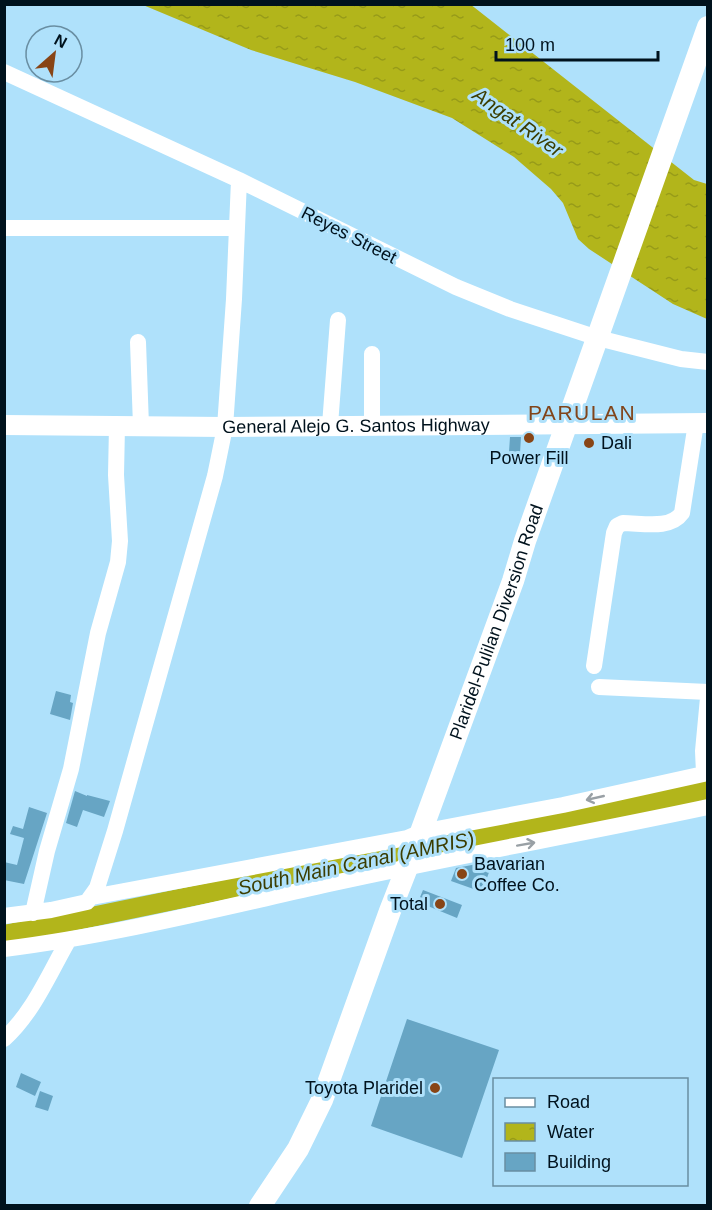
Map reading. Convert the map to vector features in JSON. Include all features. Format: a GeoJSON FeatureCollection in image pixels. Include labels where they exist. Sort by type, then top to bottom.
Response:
{"type":"FeatureCollection","features":[{"type":"Feature","properties":{"kind":"highway","name":"Plaridel-Pulilan Diversion Road"},"geometry":{"type":"LineString","coordinates":[[260,1206],[298,1149],[322,1100],[513,581],[525,541],[704,38]]}},
{"type":"Feature","properties":{"kind":"main road","name":"General Alejo G. Santos Highway"},"geometry":{"type":"LineString","coordinates":[[4,425],[225,427],[702,423]]}},
{"type":"Feature","properties":{"kind":"street","name":"Reyes Street"},"geometry":{"type":"LineString","coordinates":[[4,72],[239,180],[456,287],[510,309],[598,338],[681,359],[708,362]]}},
{"type":"Feature","properties":{"kind":"street"},"geometry":{"type":"LineString","coordinates":[[4,916],[33,913],[87,902],[92,897],[115,831],[215,476],[225,427],[239,180]]}},
{"type":"Feature","properties":{"kind":"street"},"geometry":{"type":"LineString","coordinates":[[4,228],[237,228]]}},
{"type":"Feature","properties":{"kind":"street"},"geometry":{"type":"LineString","coordinates":[[330,425],[338,320]]}},
{"type":"Feature","properties":{"kind":"street"},"geometry":{"type":"LineString","coordinates":[[138,342],[141,426]]}},
{"type":"Feature","properties":{"kind":"street"},"geometry":{"type":"LineString","coordinates":[[372,354],[372,425]]}},
{"type":"Feature","properties":{"kind":"street"},"geometry":{"type":"LineString","coordinates":[[594,666],[614,533],[617,526],[623,523],[670,524],[677,520],[682,513],[702,423]]}},
{"type":"Feature","properties":{"kind":"street"},"geometry":{"type":"LineString","coordinates":[[33,913],[47,851],[71,769],[98,633],[118,562],[120,541],[116,475],[117,426]]}},
{"type":"Feature","properties":{"kind":"street"},"geometry":{"type":"LineString","coordinates":[[600,687],[708,692]]}},
{"type":"Feature","properties":{"kind":"street"},"geometry":{"type":"LineString","coordinates":[[92,897],[396,841],[706,773],[703,751],[708,698]]}},
{"type":"Feature","properties":{"kind":"street"},"geometry":{"type":"LineString","coordinates":[[4,949],[68,941],[219,911],[409,865],[708,807]]}},
{"type":"Feature","properties":{"kind":"street"},"geometry":{"type":"LineString","coordinates":[[4,1039],[19,1024],[35,1000],[68,941]]}},
{"type":"Feature","properties":{"kind":"water","name":"Angat River"},"geometry":{"type":"Polygon","coordinates":[[[470,4],[694,180],[707,184],[707,319],[673,304],[589,249],[578,239],[563,203],[551,189],[514,157],[452,118],[355,82],[251,50],[143,5],[470,4]]]}},
{"type":"Feature","properties":{"kind":"building"},"geometry":{"type":"Polygon","coordinates":[[[510,437],[521,437],[520,453],[509,452],[510,437]]]}},
{"type":"Feature","properties":{"kind":"building"},"geometry":{"type":"Polygon","coordinates":[[[56,691],[71,695],[70,702],[73,703],[70,720],[50,714],[56,691]]]}},
{"type":"Feature","properties":{"kind":"building"},"geometry":{"type":"Polygon","coordinates":[[[75,791],[110,801],[104,817],[83,810],[77,827],[66,823],[75,791]]]}},
{"type":"Feature","properties":{"kind":"building"},"geometry":{"type":"Polygon","coordinates":[[[29,807],[47,813],[24,884],[4,880],[4,862],[17,865],[24,838],[10,834],[13,826],[23,829],[29,807]]]}},
{"type":"Feature","properties":{"kind":"building"},"geometry":{"type":"Polygon","coordinates":[[[493,861],[482,892],[451,881],[456,868],[493,861]]]}},
{"type":"Feature","properties":{"kind":"building","name":"Total"},"geometry":{"type":"Polygon","coordinates":[[[423,890],[462,905],[457,918],[418,902],[423,890]]]}},
{"type":"Feature","properties":{"kind":"building","name":"Toyota Plaridel"},"geometry":{"type":"Polygon","coordinates":[[[407,1019],[499,1050],[462,1158],[371,1126],[407,1019]]]}},
{"type":"Feature","properties":{"kind":"building"},"geometry":{"type":"Polygon","coordinates":[[[21,1073],[41,1082],[35,1096],[16,1087],[21,1073]]]}},
{"type":"Feature","properties":{"kind":"building"},"geometry":{"type":"Polygon","coordinates":[[[40,1091],[53,1096],[48,1111],[35,1107],[40,1091]]]}},
{"type":"Feature","properties":{"kind":"waterway","name":"South Main Canal (AMRIS)"},"geometry":{"type":"LineString","coordinates":[[4,935],[708,790]]}},
{"type":"Feature","properties":{"kind":"place","name":"Power Fill"},"geometry":{"type":"Point","coordinates":[529,438]}},
{"type":"Feature","properties":{"kind":"place","name":"Dali"},"geometry":{"type":"Point","coordinates":[589,443]}},
{"type":"Feature","properties":{"kind":"place","name":"Bavarian Coffee Co."},"geometry":{"type":"Point","coordinates":[462,874]}},
{"type":"Feature","properties":{"kind":"place","name":"Total"},"geometry":{"type":"Point","coordinates":[440,904]}},
{"type":"Feature","properties":{"kind":"place","name":"Toyota Plaridel"},"geometry":{"type":"Point","coordinates":[435,1088]}},
{"type":"Feature","properties":{"kind":"district","name":"PARULAN"},"geometry":{"type":"Point","coordinates":[582,413]}}]}
